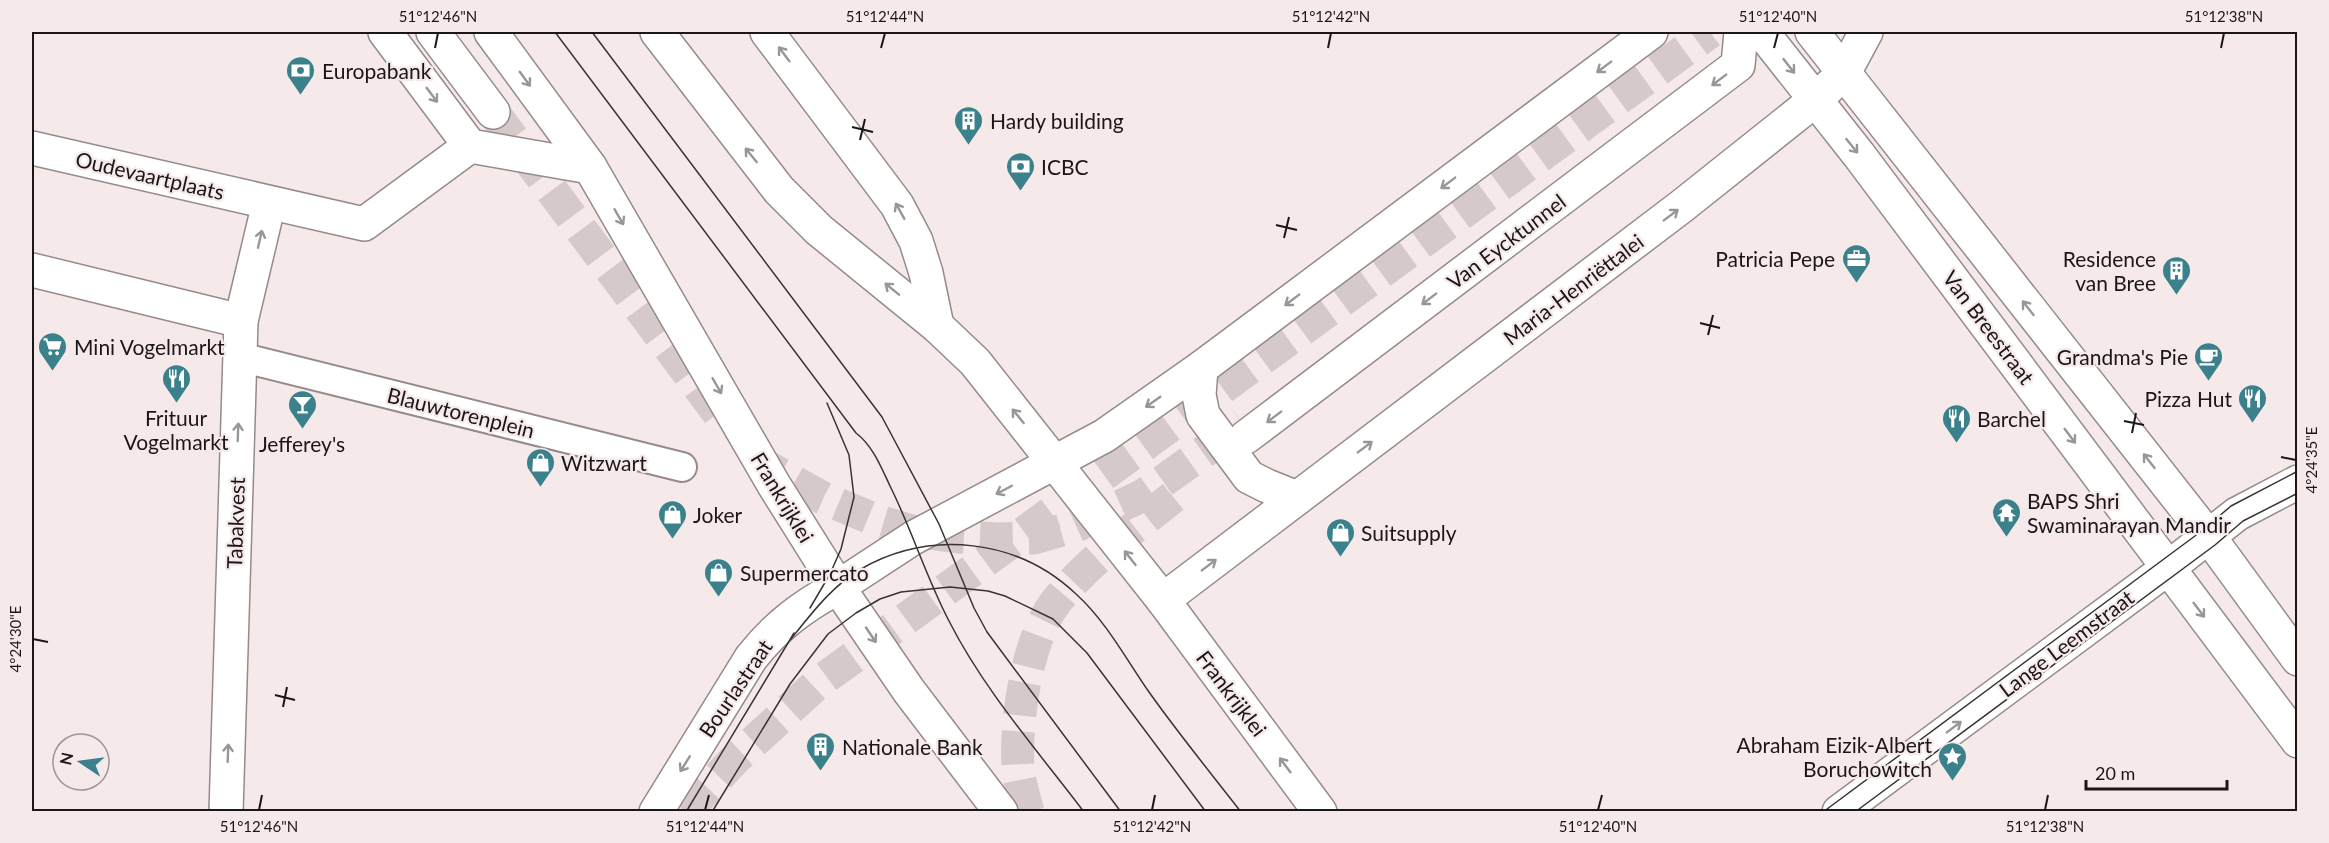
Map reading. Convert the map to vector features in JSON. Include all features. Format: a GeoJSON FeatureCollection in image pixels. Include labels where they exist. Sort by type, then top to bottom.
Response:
{"type":"FeatureCollection","features":[{"type":"Feature","properties":{"kind":"street"},"geometry":{"type":"LineString","coordinates":[[385,32],[470,146],[590,167]]}},
{"type":"Feature","properties":{"kind":"street"},"geometry":{"type":"LineString","coordinates":[[433,32],[493,112]]}},
{"type":"Feature","properties":{"kind":"street","name":"Frankrijklei"},"geometry":{"type":"LineString","coordinates":[[491,32],[590,167],[774,485],[837,587],[909,691],[1001,812]]}},
{"type":"Feature","properties":{"kind":"street","name":"Frankrijklei"},"geometry":{"type":"LineString","coordinates":[[657,32],[779,190],[819,230],[937,326],[975,362],[1163,600],[1320,812]]}},
{"type":"Feature","properties":{"kind":"street"},"geometry":{"type":"LineString","coordinates":[[767,32],[897,205],[916,241],[926,273],[937,326]]}},
{"type":"Feature","properties":{"kind":"street"},"geometry":{"type":"LineString","coordinates":[[1055,462],[1104,436],[1201,368],[1651,32]]}},
{"type":"Feature","properties":{"kind":"street","name":"Van Eycktunnel"},"geometry":{"type":"LineString","coordinates":[[1246,437],[1738,65],[1741,32]]}},
{"type":"Feature","properties":{"kind":"street","name":"Van Breestraat"},"geometry":{"type":"LineString","coordinates":[[1762,32],[1866,164],[2298,741]]}},
{"type":"Feature","properties":{"kind":"street","name":"Van Breestraat"},"geometry":{"type":"LineString","coordinates":[[1812,32],[2209,537],[2298,659]]}},
{"type":"Feature","properties":{"kind":"street","name":"Maria-Henriëttalei"},"geometry":{"type":"LineString","coordinates":[[1163,600],[1673,213],[1815,100],[1844,73],[1866,32]]}},
{"type":"Feature","properties":{"kind":"street"},"geometry":{"type":"LineString","coordinates":[[269,202],[364,224],[470,146]]}},
{"type":"Feature","properties":{"kind":"street","name":"Oudevaartplaats"},"geometry":{"type":"LineString","coordinates":[[32,148],[269,202]]}},
{"type":"Feature","properties":{"kind":"street","name":"Tabakvest"},"geometry":{"type":"LineString","coordinates":[[226,812],[241,321],[269,202]]}},
{"type":"Feature","properties":{"kind":"street"},"geometry":{"type":"LineString","coordinates":[[32,270],[241,321]]}},
{"type":"Feature","properties":{"kind":"street","name":"Blauwtorenplein"},"geometry":{"type":"LineString","coordinates":[[240,357],[682,466]]}},
{"type":"Feature","properties":{"kind":"street"},"geometry":{"type":"LineString","coordinates":[[1201,368],[1199,395],[1203,415],[1249,477],[1297,498]]}},
{"type":"Feature","properties":{"kind":"street","name":"Bourlastraat"},"geometry":{"type":"LineString","coordinates":[[656,812],[751,658],[766,639],[792,615],[913,538],[1055,462]]}},
{"type":"Feature","properties":{"kind":"street","name":"Lange Leemstraat"},"geometry":{"type":"LineString","coordinates":[[1839,812],[2168,568],[2237,514],[2298,482]]}},
{"type":"Feature","properties":{"kind":"tunnel"},"geometry":{"type":"LineString","coordinates":[[685,812],[737,757],[818,683],[1710,32]]}},
{"type":"Feature","properties":{"kind":"tunnel"},"geometry":{"type":"LineString","coordinates":[[493,112],[722,418]]}},
{"type":"Feature","properties":{"kind":"tunnel"},"geometry":{"type":"LineString","coordinates":[[755,454],[766,466],[823,498],[878,521],[912,531],[958,537],[1034,538],[1076,526],[1142,496],[1243,424]]}},
{"type":"Feature","properties":{"kind":"tunnel"},"geometry":{"type":"LineString","coordinates":[[1028,812],[1019,772],[1019,727],[1030,659],[1045,619],[1055,603],[1082,573],[1178,493]]}},
{"type":"Feature","properties":{"kind":"tram line"},"geometry":{"type":"LineString","coordinates":[[555,32],[856,433],[872,450],[898,503],[933,588],[963,646],[1012,719],[1084,812]]}},
{"type":"Feature","properties":{"kind":"tram line"},"geometry":{"type":"LineString","coordinates":[[592,32],[882,417],[939,524],[974,608],[987,632],[1121,812]]}},
{"type":"Feature","properties":{"kind":"tram line"},"geometry":{"type":"LineString","coordinates":[[810,608],[830,574],[841,549],[854,497],[849,455],[827,403]]}},
{"type":"Feature","properties":{"kind":"tram line"},"geometry":{"type":"LineString","coordinates":[[1823,812],[2203,530],[2231,506],[2298,471]]}},
{"type":"Feature","properties":{"kind":"tram line"},"geometry":{"type":"LineString","coordinates":[[1855,812],[2215,545],[2243,521],[2298,493]]}},
{"type":"Feature","properties":{"kind":"tram line"},"geometry":{"type":"LineString","coordinates":[[791,639],[841,583],[861,569],[888,556],[916,548],[944,545],[973,546],[1001,551],[1028,561],[1053,575],[1097,616],[1160,707],[1241,812]]}},
{"type":"Feature","properties":{"kind":"tram line"},"geometry":{"type":"LineString","coordinates":[[712,812],[790,684],[828,634],[880,599],[901,592],[950,587],[988,591],[1005,596],[1053,619],[1087,653],[1206,812]]}},
{"type":"Feature","properties":{"kind":"tram line"},"geometry":{"type":"LineString","coordinates":[[686,812],[794,633]]}},
{"type":"Feature","properties":{"kind":"place","name":"Europabank"},"geometry":{"type":"Point","coordinates":[301,96]}},
{"type":"Feature","properties":{"kind":"place","name":"Hardy building"},"geometry":{"type":"Point","coordinates":[969,146]}},
{"type":"Feature","properties":{"kind":"place","name":"ICBC"},"geometry":{"type":"Point","coordinates":[1020,192]}},
{"type":"Feature","properties":{"kind":"place","name":"Patricia Pepe"},"geometry":{"type":"Point","coordinates":[1856,284]}},
{"type":"Feature","properties":{"kind":"place","name":"Residence van Bree"},"geometry":{"type":"Point","coordinates":[2177,296]}},
{"type":"Feature","properties":{"kind":"place","name":"Mini Vogelmarkt"},"geometry":{"type":"Point","coordinates":[53,372]}},
{"type":"Feature","properties":{"kind":"place","name":"Grandma's Pie"},"geometry":{"type":"Point","coordinates":[2209,382]}},
{"type":"Feature","properties":{"kind":"place","name":"Frituur Vogelmarkt"},"geometry":{"type":"Point","coordinates":[176,404]}},
{"type":"Feature","properties":{"kind":"place","name":"Pizza Hut"},"geometry":{"type":"Point","coordinates":[2253,424]}},
{"type":"Feature","properties":{"kind":"place","name":"Jefferey's"},"geometry":{"type":"Point","coordinates":[302,430]}},
{"type":"Feature","properties":{"kind":"place","name":"Barchel"},"geometry":{"type":"Point","coordinates":[1956,444]}},
{"type":"Feature","properties":{"kind":"place","name":"Witzwart"},"geometry":{"type":"Point","coordinates":[540,488]}},
{"type":"Feature","properties":{"kind":"place","name":"BAPS Shri Swaminarayan Mandir"},"geometry":{"type":"Point","coordinates":[2006,538]}},
{"type":"Feature","properties":{"kind":"place","name":"Joker"},"geometry":{"type":"Point","coordinates":[672,540]}},
{"type":"Feature","properties":{"kind":"place","name":"Suitsupply"},"geometry":{"type":"Point","coordinates":[1340,558]}},
{"type":"Feature","properties":{"kind":"place","name":"Supermercato"},"geometry":{"type":"Point","coordinates":[719,598]}},
{"type":"Feature","properties":{"kind":"place","name":"Nationale Bank"},"geometry":{"type":"Point","coordinates":[821,772]}},
{"type":"Feature","properties":{"kind":"place","name":"Abraham Eizik-Albert Boruchowitch"},"geometry":{"type":"Point","coordinates":[1953,782]}}]}
